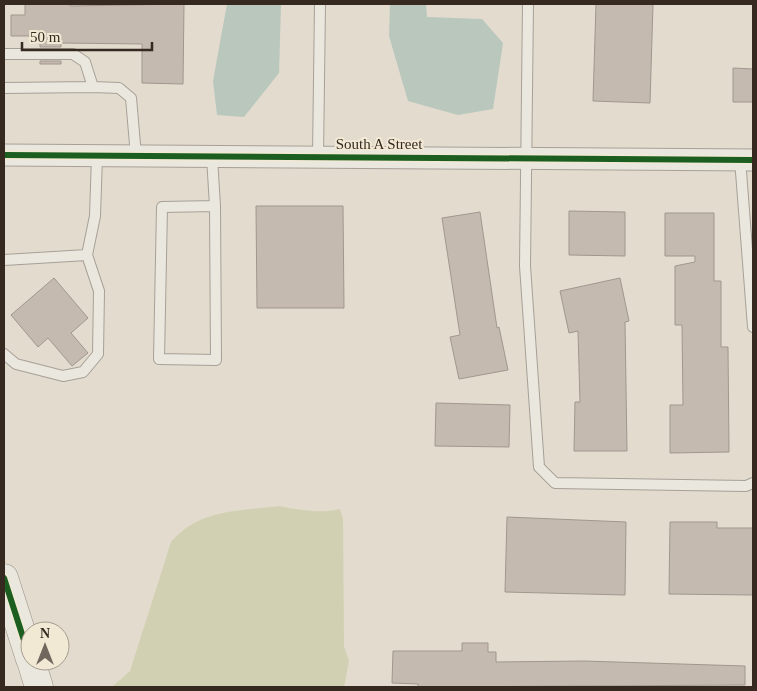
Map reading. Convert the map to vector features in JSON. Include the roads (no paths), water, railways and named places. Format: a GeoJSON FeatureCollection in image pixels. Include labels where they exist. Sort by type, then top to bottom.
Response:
{"type":"FeatureCollection","features":[{"type":"Feature","properties":{"kind":"street","name":"South A Street"},"geometry":{"type":"LineString","coordinates":[[4,155],[527,157],[747,160]]}},
{"type":"Feature","properties":{"kind":"street"},"geometry":{"type":"LineString","coordinates":[[4,578],[20,628]]}},
{"type":"Feature","properties":{"kind":"street"},"geometry":{"type":"LineString","coordinates":[[34,671],[39,687]]}},
{"type":"Feature","properties":{"kind":"lane"},"geometry":{"type":"LineString","coordinates":[[318,157],[320,4]]}},
{"type":"Feature","properties":{"kind":"lane"},"geometry":{"type":"LineString","coordinates":[[528,4],[525,266],[539,467],[555,483],[746,486],[753,484]]}},
{"type":"Feature","properties":{"kind":"lane"},"geometry":{"type":"LineString","coordinates":[[4,54],[73,54],[85,62],[93,87]]}},
{"type":"Feature","properties":{"kind":"lane"},"geometry":{"type":"LineString","coordinates":[[4,88],[118,88],[131,98],[136,156]]}},
{"type":"Feature","properties":{"kind":"lane"},"geometry":{"type":"LineString","coordinates":[[4,354],[16,364],[63,376],[83,372],[98,354],[99,291],[87,255],[95,216],[97,156]]}},
{"type":"Feature","properties":{"kind":"lane"},"geometry":{"type":"LineString","coordinates":[[212,157],[215,206],[216,360],[159,359],[162,207],[215,206]]}},
{"type":"Feature","properties":{"kind":"lane"},"geometry":{"type":"LineString","coordinates":[[747,160],[753,327]]}},
{"type":"Feature","properties":{"kind":"lane"},"geometry":{"type":"LineString","coordinates":[[4,260],[87,255]]}}]}
